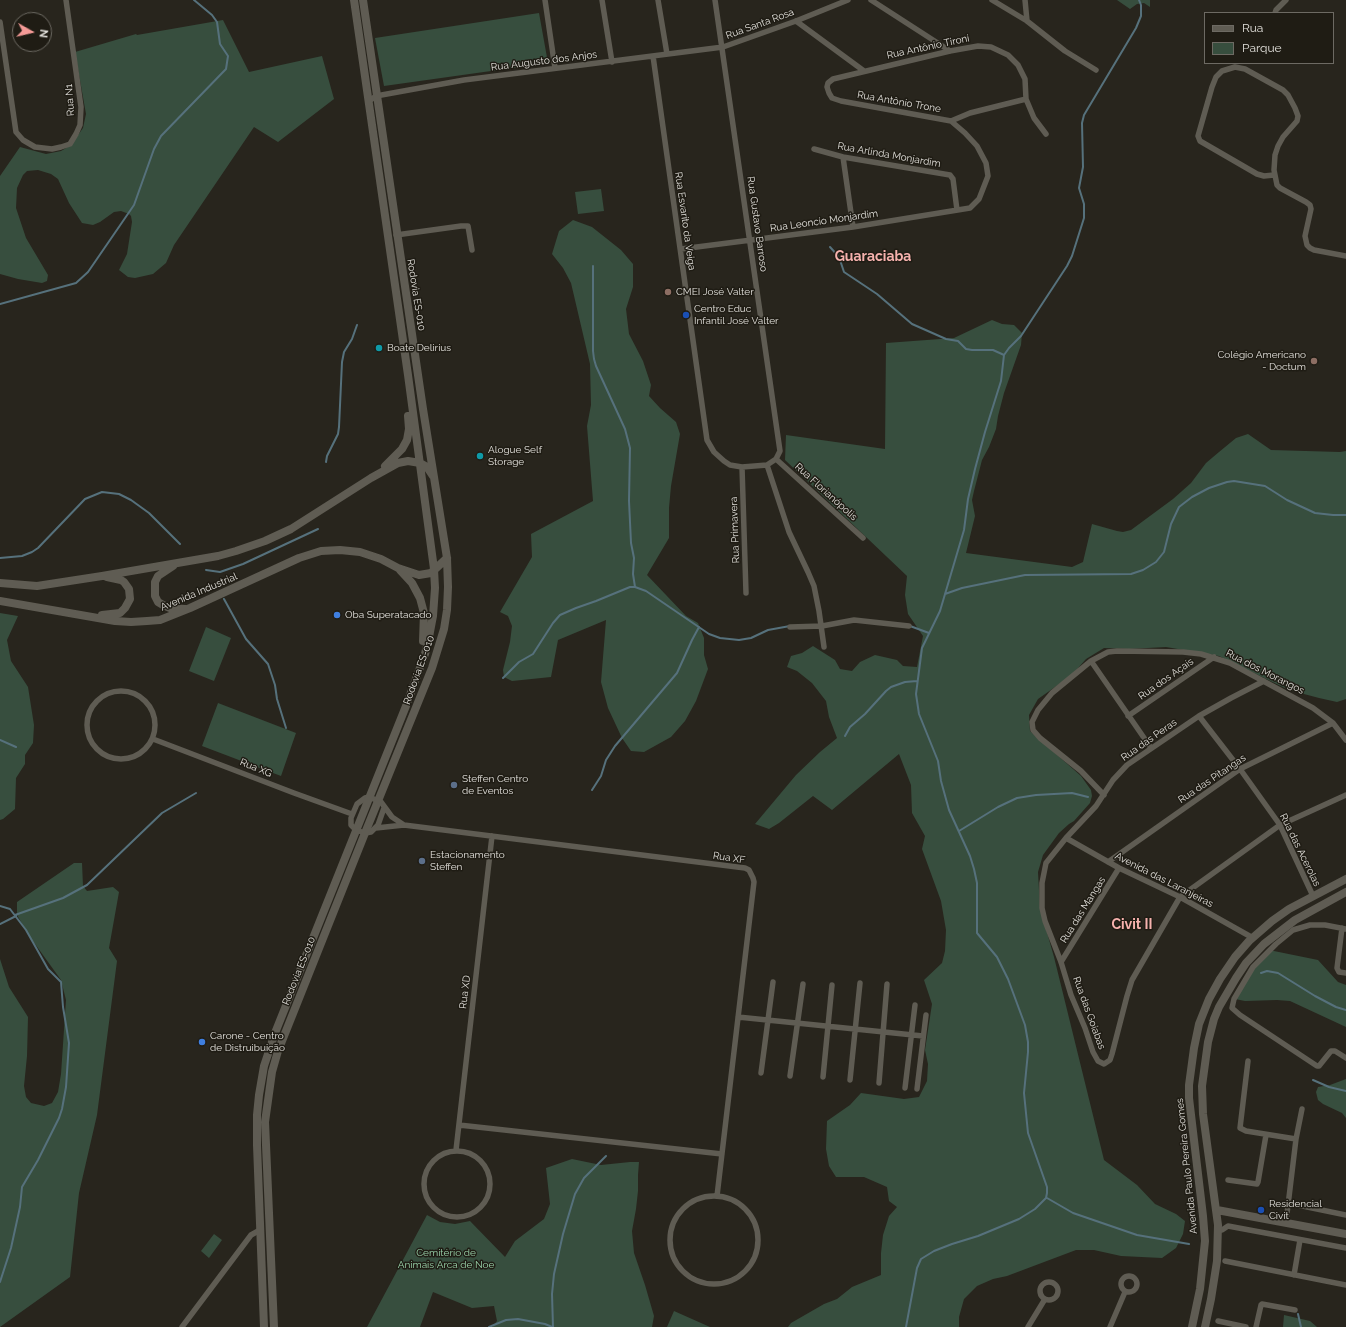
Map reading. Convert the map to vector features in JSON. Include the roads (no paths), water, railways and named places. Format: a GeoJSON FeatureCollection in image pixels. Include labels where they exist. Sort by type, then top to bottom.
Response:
{"type":"FeatureCollection","features":[{"type":"Feature","properties":{"kind":"main road","name":"Rodovia ES-010"},"geometry":{"type":"LineString","coordinates":[[274,1327],[265,1122],[272,1072],[278,1051],[438,652],[447,610],[447,558],[396,235],[354,0]]}},
{"type":"Feature","properties":{"kind":"main road","name":"Rodovia ES-010"},"geometry":{"type":"LineString","coordinates":[[264,1327],[257,1115],[264,1066],[275,1033],[406,706],[425,654],[429,637],[435,588],[434,569],[372,99],[363,0]]}},
{"type":"Feature","properties":{"kind":"main road"},"geometry":{"type":"LineString","coordinates":[[371,478],[392,460],[402,449],[407,440],[409,429],[404,388],[408,375]]}},
{"type":"Feature","properties":{"kind":"main road"},"geometry":{"type":"LineString","coordinates":[[0,583],[37,586],[218,556],[265,541],[291,529],[371,478],[398,463],[408,460],[420,462],[427,467],[434,477]]}},
{"type":"Feature","properties":{"kind":"main road","name":"Avenida Industrial"},"geometry":{"type":"LineString","coordinates":[[0,601],[115,621],[147,621],[160,620],[190,608],[299,558],[321,551],[340,550],[360,552],[382,559],[398,568],[419,575],[431,573],[434,569]]}},
{"type":"Feature","properties":{"kind":"main road"},"geometry":{"type":"LineString","coordinates":[[434,569],[447,558]]}},
{"type":"Feature","properties":{"kind":"main road"},"geometry":{"type":"LineString","coordinates":[[177,563],[158,576],[155,582],[155,596],[158,602],[170,608],[190,608]]}},
{"type":"Feature","properties":{"kind":"main road","name":"Avenida Industrial"},"geometry":{"type":"LineString","coordinates":[[398,568],[412,583],[420,598],[424,613],[424,636],[415,669],[405,696],[406,706]]}},
{"type":"Feature","properties":{"kind":"main road"},"geometry":{"type":"LineString","coordinates":[[93,616],[120,613],[130,599],[129,589],[124,582],[102,576]]}},
{"type":"Feature","properties":{"kind":"main road","name":"Avenida Paulo Pereira Gomes"},"geometry":{"type":"LineString","coordinates":[[1192,1327],[1200,1289],[1205,1241],[1189,1098],[1189,1085],[1199,1024],[1215,988],[1230,963],[1253,938],[1280,915],[1346,879]]}},
{"type":"Feature","properties":{"kind":"main road"},"geometry":{"type":"LineString","coordinates":[[1205,1327],[1214,1279],[1218,1230],[1217,1210],[1205,1127],[1202,1086],[1208,1042],[1216,1014],[1226,994],[1242,970],[1252,956],[1270,938],[1295,920],[1346,892]]}},
{"type":"Feature","properties":{"kind":"main road"},"geometry":{"type":"LineString","coordinates":[[1217,1210],[1346,1234]]}},
{"type":"Feature","properties":{"kind":"street","name":"Rua N1"},"geometry":{"type":"LineString","coordinates":[[0,22],[16,132],[23,140],[35,147],[52,149],[70,144],[80,125],[81,107],[66,0]]}},
{"type":"Feature","properties":{"kind":"street"},"geometry":{"type":"LineString","coordinates":[[545,0],[555,68]]}},
{"type":"Feature","properties":{"kind":"street"},"geometry":{"type":"LineString","coordinates":[[602,0],[612,62]]}},
{"type":"Feature","properties":{"kind":"street"},"geometry":{"type":"LineString","coordinates":[[658,0],[667,54]]}},
{"type":"Feature","properties":{"kind":"street","name":"Rua Gustavo Barroso"},"geometry":{"type":"LineString","coordinates":[[716,0],[780,451]]}},
{"type":"Feature","properties":{"kind":"street","name":"Rua Santa Rosa"},"geometry":{"type":"LineString","coordinates":[[723,47],[796,21],[848,0]]}},
{"type":"Feature","properties":{"kind":"street"},"geometry":{"type":"LineString","coordinates":[[871,0],[950,51]]}},
{"type":"Feature","properties":{"kind":"street"},"geometry":{"type":"LineString","coordinates":[[992,0],[1027,21],[1064,51],[1096,70]]}},
{"type":"Feature","properties":{"kind":"street"},"geometry":{"type":"LineString","coordinates":[[1025,0],[1027,21]]}},
{"type":"Feature","properties":{"kind":"street"},"geometry":{"type":"LineString","coordinates":[[1275,12],[1286,0]]}},
{"type":"Feature","properties":{"kind":"street"},"geometry":{"type":"LineString","coordinates":[[796,21],[864,71]]}},
{"type":"Feature","properties":{"kind":"street","name":"Rua Antônio Tironi"},"geometry":{"type":"LineString","coordinates":[[833,79],[950,51],[978,46],[991,47],[1008,55],[1018,65],[1026,79],[1026,99],[1034,118],[1046,134]]}},
{"type":"Feature","properties":{"kind":"street","name":"Rua Augusto dos Anjos"},"geometry":{"type":"LineString","coordinates":[[372,99],[464,80],[723,47]]}},
{"type":"Feature","properties":{"kind":"street","name":"Rua Esvarito da Veiga"},"geometry":{"type":"LineString","coordinates":[[653,56],[707,440],[714,452],[724,461],[742,467],[767,465],[776,459],[780,451]]}},
{"type":"Feature","properties":{"kind":"street"},"geometry":{"type":"LineString","coordinates":[[1274,175],[1264,176],[1257,174],[1200,141],[1198,136],[1210,99],[1212,87],[1216,77],[1222,71],[1235,67],[1245,69],[1284,90],[1298,116],[1297,121],[1283,137],[1275,155],[1274,175],[1276,185],[1310,205],[1311,209],[1305,236],[1307,245],[1314,250],[1346,256]]}},
{"type":"Feature","properties":{"kind":"street","name":"Rua Antônio Trone"},"geometry":{"type":"LineString","coordinates":[[833,79],[828,83],[827,87],[832,98],[841,101],[950,121],[966,133],[977,146],[986,163],[988,176],[979,199],[970,208]]}},
{"type":"Feature","properties":{"kind":"street"},"geometry":{"type":"LineString","coordinates":[[950,121],[970,113],[1026,99]]}},
{"type":"Feature","properties":{"kind":"street","name":"Rua Arlinda Monjardim"},"geometry":{"type":"LineString","coordinates":[[814,149],[843,157],[950,175],[953,179],[957,210]]}},
{"type":"Feature","properties":{"kind":"street"},"geometry":{"type":"LineString","coordinates":[[843,157],[853,227]]}},
{"type":"Feature","properties":{"kind":"street","name":"Rua Leoncio Monjardim"},"geometry":{"type":"LineString","coordinates":[[680,249],[853,227],[970,208]]}},
{"type":"Feature","properties":{"kind":"street"},"geometry":{"type":"LineString","coordinates":[[396,235],[468,226],[472,250]]}},
{"type":"Feature","properties":{"kind":"street","name":"Rua Florianópolis"},"geometry":{"type":"LineString","coordinates":[[776,459],[863,538]]}},
{"type":"Feature","properties":{"kind":"street"},"geometry":{"type":"LineString","coordinates":[[767,465],[789,532],[814,586],[822,626],[824,647]]}},
{"type":"Feature","properties":{"kind":"street","name":"Rua Primavera"},"geometry":{"type":"LineString","coordinates":[[742,467],[746,594]]}},
{"type":"Feature","properties":{"kind":"street"},"geometry":{"type":"LineString","coordinates":[[790,627],[822,626],[854,620],[909,626]]}},
{"type":"Feature","properties":{"kind":"street","name":"Rua dos Morangos"},"geometry":{"type":"LineString","coordinates":[[1104,795],[1080,771],[1035,734],[1032,722],[1038,710],[1052,693],[1091,662],[1108,652],[1183,652],[1214,657],[1241,668],[1264,682],[1304,702],[1332,723],[1346,740]]}},
{"type":"Feature","properties":{"kind":"street","name":"Rua dos Açaís"},"geometry":{"type":"LineString","coordinates":[[1128,716],[1214,657]]}},
{"type":"Feature","properties":{"kind":"street"},"geometry":{"type":"LineString","coordinates":[[1091,662],[1151,748]]}},
{"type":"Feature","properties":{"kind":"street","name":"Rua das Peras"},"geometry":{"type":"LineString","coordinates":[[1066,838],[1096,806],[1112,780],[1126,765],[1199,716],[1264,682]]}},
{"type":"Feature","properties":{"kind":"street"},"geometry":{"type":"LineString","coordinates":[[120,690],[132,692],[142,697],[154,716],[155,728],[152,739],[146,748],[137,756],[132,758],[115,760],[104,756],[95,749],[87,734],[87,717],[91,706],[99,698],[109,692],[120,690]]}},
{"type":"Feature","properties":{"kind":"street","name":"Rua das Acerolas"},"geometry":{"type":"LineString","coordinates":[[1199,716],[1240,769],[1280,825],[1313,896]]}},
{"type":"Feature","properties":{"kind":"street","name":"Rua das Pitangas"},"geometry":{"type":"LineString","coordinates":[[1108,862],[1240,769],[1332,723]]}},
{"type":"Feature","properties":{"kind":"street","name":"Rua XG"},"geometry":{"type":"LineString","coordinates":[[152,739],[352,814]]}},
{"type":"Feature","properties":{"kind":"street"},"geometry":{"type":"LineString","coordinates":[[1180,897],[1280,825],[1346,796]]}},
{"type":"Feature","properties":{"kind":"street"},"geometry":{"type":"LineString","coordinates":[[365,833],[356,830],[350,822],[357,804],[369,797],[378,800],[383,804],[384,808],[392,817],[404,825]]}},
{"type":"Feature","properties":{"kind":"street"},"geometry":{"type":"LineString","coordinates":[[376,828],[384,808]]}},
{"type":"Feature","properties":{"kind":"street","name":"Rua XF"},"geometry":{"type":"LineString","coordinates":[[365,833],[371,832],[376,828],[404,825],[745,868],[749,870],[754,882],[717,1196]]}},
{"type":"Feature","properties":{"kind":"street","name":"Rua XD"},"geometry":{"type":"LineString","coordinates":[[456,1150],[492,836]]}},
{"type":"Feature","properties":{"kind":"street","name":"Avenida das Laranjeiras"},"geometry":{"type":"LineString","coordinates":[[1066,838],[1119,868],[1180,897],[1253,938]]}},
{"type":"Feature","properties":{"kind":"street","name":"Rua das Goiabas"},"geometry":{"type":"LineString","coordinates":[[1066,838],[1046,863],[1042,883],[1042,908],[1045,921],[1061,962],[1071,995],[1096,1058],[1101,1063],[1107,1062],[1112,1054],[1132,980],[1180,897]]}},
{"type":"Feature","properties":{"kind":"street","name":"Rua das Mangas"},"geometry":{"type":"LineString","coordinates":[[1061,962],[1119,868]]}},
{"type":"Feature","properties":{"kind":"street"},"geometry":{"type":"LineString","coordinates":[[1346,973],[1339,972],[1337,968],[1344,928],[1325,924],[1310,925],[1293,930],[1276,944],[1253,967],[1234,999],[1232,1008],[1240,1015],[1317,1066],[1320,1066],[1331,1051],[1335,1051],[1346,1058]]}},
{"type":"Feature","properties":{"kind":"street"},"geometry":{"type":"LineString","coordinates":[[761,1073],[774,982]]}},
{"type":"Feature","properties":{"kind":"street"},"geometry":{"type":"LineString","coordinates":[[850,1080],[860,982]]}},
{"type":"Feature","properties":{"kind":"street"},"geometry":{"type":"LineString","coordinates":[[790,1076],[803,984]]}},
{"type":"Feature","properties":{"kind":"street"},"geometry":{"type":"LineString","coordinates":[[879,1083],[887,984]]}},
{"type":"Feature","properties":{"kind":"street"},"geometry":{"type":"LineString","coordinates":[[823,1076],[832,985]]}},
{"type":"Feature","properties":{"kind":"street"},"geometry":{"type":"LineString","coordinates":[[905,1088],[915,1005]]}},
{"type":"Feature","properties":{"kind":"street"},"geometry":{"type":"LineString","coordinates":[[917,1089],[926,1016]]}},
{"type":"Feature","properties":{"kind":"street"},"geometry":{"type":"LineString","coordinates":[[738,1017],[828,1025],[923,1036]]}},
{"type":"Feature","properties":{"kind":"street"},"geometry":{"type":"LineString","coordinates":[[1248,1061],[1240,1128],[1246,1131],[1266,1135],[1296,1139]]}},
{"type":"Feature","properties":{"kind":"street"},"geometry":{"type":"LineString","coordinates":[[1286,1222],[1296,1139],[1302,1109]]}},
{"type":"Feature","properties":{"kind":"street"},"geometry":{"type":"LineString","coordinates":[[459,1125],[722,1154]]}},
{"type":"Feature","properties":{"kind":"street"},"geometry":{"type":"LineString","coordinates":[[1228,1180],[1257,1184],[1266,1135]]}},
{"type":"Feature","properties":{"kind":"street"},"geometry":{"type":"LineString","coordinates":[[456,1150],[471,1153],[483,1162],[490,1176],[490,1191],[484,1205],[472,1214],[457,1218],[442,1215],[431,1206],[424,1192],[424,1177],[430,1163],[441,1154],[456,1150]]}},
{"type":"Feature","properties":{"kind":"street"},"geometry":{"type":"LineString","coordinates":[[705,1196],[717,1196],[729,1198],[740,1204],[748,1212],[755,1222],[758,1234],[758,1246],[754,1258],[748,1268],[739,1276],[728,1282],[705,1284],[693,1280],[676,1263],[671,1252],[671,1228],[676,1217],[684,1207],[694,1200],[705,1196]]}},
{"type":"Feature","properties":{"kind":"street"},"geometry":{"type":"LineString","coordinates":[[1288,1202],[1346,1215]]}},
{"type":"Feature","properties":{"kind":"street"},"geometry":{"type":"LineString","coordinates":[[1218,1230],[1222,1230],[1228,1226],[1346,1248]]}},
{"type":"Feature","properties":{"kind":"street"},"geometry":{"type":"LineString","coordinates":[[182,1327],[251,1234],[260,1230]]}},
{"type":"Feature","properties":{"kind":"street"},"geometry":{"type":"LineString","coordinates":[[1294,1275],[1300,1240]]}},
{"type":"Feature","properties":{"kind":"street"},"geometry":{"type":"LineString","coordinates":[[1225,1261],[1346,1285]]}},
{"type":"Feature","properties":{"kind":"street"},"geometry":{"type":"LineString","coordinates":[[1110,1327],[1125,1292]]}},
{"type":"Feature","properties":{"kind":"street"},"geometry":{"type":"LineString","coordinates":[[1028,1327],[1045,1299]]}},
{"type":"Feature","properties":{"kind":"street"},"geometry":{"type":"LineString","coordinates":[[1256,1327],[1262,1304],[1295,1310]]}},
{"type":"Feature","properties":{"kind":"street"},"geometry":{"type":"LineString","coordinates":[[1218,1321],[1246,1327]]}},
{"type":"Feature","properties":{"kind":"waterway"},"geometry":{"type":"LineString","coordinates":[[0,304],[76,283],[88,272],[134,205],[154,149],[161,136],[226,69],[228,56],[220,44],[217,22],[212,15],[194,0]]}},
{"type":"Feature","properties":{"kind":"waterway"},"geometry":{"type":"LineString","coordinates":[[906,1327],[917,1268],[921,1259],[934,1251],[978,1236],[1019,1219],[1035,1209],[1046,1198],[1047,1193],[1047,1187],[1028,1133],[1024,1093],[1028,1052],[1025,1025],[1008,979],[997,957],[977,933],[977,883],[974,869],[970,856],[949,810],[941,781],[938,761],[919,714],[916,694],[922,648],[940,611],[964,530],[968,499],[985,432],[1001,381],[1004,355],[1021,336],[1072,256],[1084,218],[1084,204],[1079,188],[1083,167],[1082,123],[1084,115],[1136,28],[1141,16],[1141,5],[1139,0]]}},
{"type":"Feature","properties":{"kind":"waterway"},"geometry":{"type":"LineString","coordinates":[[830,247],[839,257],[844,272],[877,294],[912,324],[946,339],[958,341],[966,349],[993,350],[1004,355]]}},
{"type":"Feature","properties":{"kind":"waterway"},"geometry":{"type":"LineString","coordinates":[[593,266],[594,359],[625,429],[630,448],[629,501],[635,587]]}},
{"type":"Feature","properties":{"kind":"waterway"},"geometry":{"type":"LineString","coordinates":[[326,462],[327,456],[338,434],[342,362],[344,352],[352,339],[357,325]]}},
{"type":"Feature","properties":{"kind":"waterway"},"geometry":{"type":"LineString","coordinates":[[945,594],[962,588],[1025,575],[1131,574],[1143,570],[1156,562],[1164,552],[1171,524],[1179,507],[1192,497],[1209,488],[1227,482],[1234,481],[1265,486],[1287,500],[1315,513],[1346,515]]}},
{"type":"Feature","properties":{"kind":"waterway"},"geometry":{"type":"LineString","coordinates":[[0,558],[22,556],[32,552],[38,548],[85,499],[102,492],[119,494],[131,500],[149,513],[180,544]]}},
{"type":"Feature","properties":{"kind":"waterway"},"geometry":{"type":"LineString","coordinates":[[206,570],[220,572],[243,564],[318,529]]}},
{"type":"Feature","properties":{"kind":"waterway"},"geometry":{"type":"LineString","coordinates":[[503,678],[519,662],[533,654],[553,623],[560,615],[630,587],[635,587],[646,591],[709,634],[720,638],[739,640],[751,638],[768,630],[790,626]]}},
{"type":"Feature","properties":{"kind":"waterway"},"geometry":{"type":"LineString","coordinates":[[224,599],[246,639],[268,664],[286,728]]}},
{"type":"Feature","properties":{"kind":"waterway"},"geometry":{"type":"LineString","coordinates":[[910,626],[929,633]]}},
{"type":"Feature","properties":{"kind":"waterway"},"geometry":{"type":"LineString","coordinates":[[592,790],[601,776],[606,760],[615,746],[677,673],[699,627]]}},
{"type":"Feature","properties":{"kind":"waterway"},"geometry":{"type":"LineString","coordinates":[[845,736],[850,727],[891,687],[905,682],[917,681]]}},
{"type":"Feature","properties":{"kind":"waterway"},"geometry":{"type":"LineString","coordinates":[[0,740],[16,747]]}},
{"type":"Feature","properties":{"kind":"waterway"},"geometry":{"type":"LineString","coordinates":[[15,915],[63,898],[87,885],[162,813],[196,793]]}},
{"type":"Feature","properties":{"kind":"waterway"},"geometry":{"type":"LineString","coordinates":[[959,831],[998,807],[1017,798],[1036,795],[1072,793],[1088,797]]}},
{"type":"Feature","properties":{"kind":"waterway"},"geometry":{"type":"LineString","coordinates":[[0,906],[10,909],[26,930],[48,969],[61,982],[63,1007],[69,1043],[66,1087],[62,1109],[38,1160],[22,1187],[20,1207],[11,1248],[0,1282]]}},
{"type":"Feature","properties":{"kind":"waterway"},"geometry":{"type":"LineString","coordinates":[[0,924],[16,916]]}},
{"type":"Feature","properties":{"kind":"waterway"},"geometry":{"type":"LineString","coordinates":[[1261,973],[1267,971],[1278,973],[1315,996],[1336,1007],[1346,1010]]}},
{"type":"Feature","properties":{"kind":"waterway"},"geometry":{"type":"LineString","coordinates":[[1313,1080],[1329,1087],[1346,1091]]}},
{"type":"Feature","properties":{"kind":"waterway"},"geometry":{"type":"LineString","coordinates":[[553,1327],[552,1294],[554,1274],[563,1234],[575,1194],[584,1178],[606,1156]]}},
{"type":"Feature","properties":{"kind":"waterway"},"geometry":{"type":"LineString","coordinates":[[1047,1198],[1073,1213],[1137,1235],[1189,1244]]}},
{"type":"Feature","properties":{"kind":"waterway"},"geometry":{"type":"LineString","coordinates":[[1298,1314],[1301,1327]]}},
{"type":"Feature","properties":{"kind":"waterway"},"geometry":{"type":"LineString","coordinates":[[489,1327],[506,1320],[518,1319],[545,1324],[552,1327]]}},
{"type":"Feature","properties":{"kind":"place","name":"CMEI José Valter"},"geometry":{"type":"Point","coordinates":[668,292]}},
{"type":"Feature","properties":{"kind":"place","name":"Centro Educ Infantil José Valter"},"geometry":{"type":"Point","coordinates":[686,315]}},
{"type":"Feature","properties":{"kind":"place","name":"Boate Delirius"},"geometry":{"type":"Point","coordinates":[379,348]}},
{"type":"Feature","properties":{"kind":"place","name":"Colégio Americano - Doctum"},"geometry":{"type":"Point","coordinates":[1314,361]}},
{"type":"Feature","properties":{"kind":"place","name":"Alogue Self Storage"},"geometry":{"type":"Point","coordinates":[480,456]}},
{"type":"Feature","properties":{"kind":"place","name":"Oba Superatacado"},"geometry":{"type":"Point","coordinates":[337,615]}},
{"type":"Feature","properties":{"kind":"place","name":"Steffen Centro de Eventos"},"geometry":{"type":"Point","coordinates":[454,785]}},
{"type":"Feature","properties":{"kind":"place","name":"Estacionamento Steffen"},"geometry":{"type":"Point","coordinates":[422,861]}},
{"type":"Feature","properties":{"kind":"place","name":"Carone - Centro de Distruibuição"},"geometry":{"type":"Point","coordinates":[202,1042]}},
{"type":"Feature","properties":{"kind":"place","name":"Residencial Civit"},"geometry":{"type":"Point","coordinates":[1261,1210]}},
{"type":"Feature","properties":{"kind":"district","name":"Guaraciaba"},"geometry":{"type":"Point","coordinates":[873,257]}},
{"type":"Feature","properties":{"kind":"district","name":"Civit II"},"geometry":{"type":"Point","coordinates":[1132,925]}},
{"type":"Feature","properties":{"kind":"park label","name":"Cemitério de Animais Arca de Noe"},"geometry":{"type":"Point","coordinates":[446,1258]}}]}
